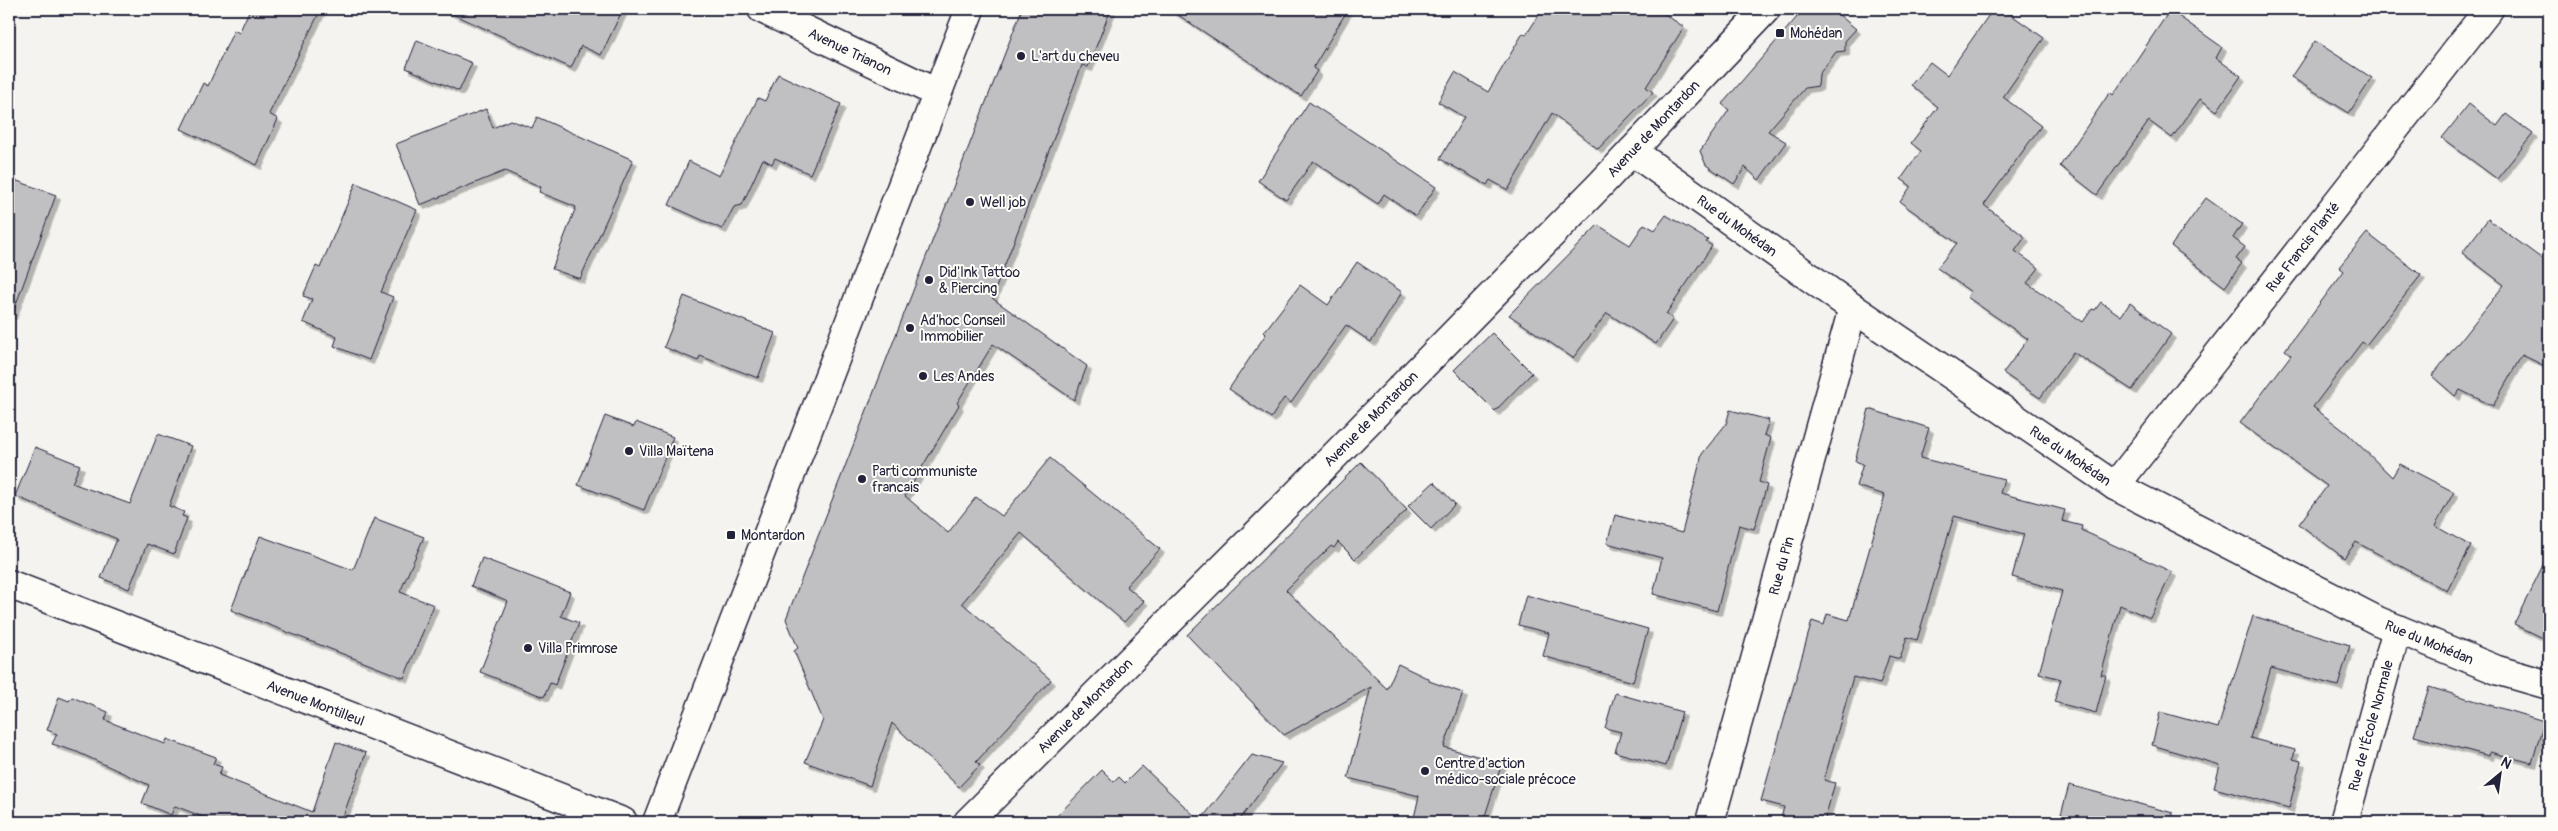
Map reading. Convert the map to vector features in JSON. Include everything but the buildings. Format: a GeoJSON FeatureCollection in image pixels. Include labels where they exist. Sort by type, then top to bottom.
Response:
{"type":"FeatureCollection","features":[{"type":"Feature","properties":{"kind":"street","name":"Avenue Trianon"},"geometry":{"type":"LineString","coordinates":[[762,9],[937,93]]}},
{"type":"Feature","properties":{"kind":"street"},"geometry":{"type":"LineString","coordinates":[[657,822],[970,9]]}},
{"type":"Feature","properties":{"kind":"street","name":"Avenue de Montardon"},"geometry":{"type":"LineString","coordinates":[[968,822],[1301,490],[1632,151],[1766,9]]}},
{"type":"Feature","properties":{"kind":"street","name":"Rue Francis Planté"},"geometry":{"type":"LineString","coordinates":[[2115,486],[2489,9]]}},
{"type":"Feature","properties":{"kind":"street","name":"Rue du Mohédan"},"geometry":{"type":"LineString","coordinates":[[1632,151],[1853,308],[2115,486],[2397,628],[2497,670],[2549,685]]}},
{"type":"Feature","properties":{"kind":"street","name":"Rue du Pin"},"geometry":{"type":"LineString","coordinates":[[1710,822],[1853,308]]}},
{"type":"Feature","properties":{"kind":"street","name":"Avenue Montilleul"},"geometry":{"type":"LineString","coordinates":[[9,584],[623,822]]}},
{"type":"Feature","properties":{"kind":"street","name":"Rue de l'École Normale"},"geometry":{"type":"LineString","coordinates":[[2344,822],[2397,628]]}},
{"type":"Feature","properties":{"kind":"place","name":"Mohédan"},"geometry":{"type":"Point","coordinates":[1780,33]}},
{"type":"Feature","properties":{"kind":"place","name":"L'art du cheveu"},"geometry":{"type":"Point","coordinates":[1021,56]}},
{"type":"Feature","properties":{"kind":"place","name":"Well job"},"geometry":{"type":"Point","coordinates":[970,202]}},
{"type":"Feature","properties":{"kind":"place","name":"Did'Ink Tattoo & Piercing"},"geometry":{"type":"Point","coordinates":[929,280]}},
{"type":"Feature","properties":{"kind":"place","name":"Ad'hoc Conseil Immobilier"},"geometry":{"type":"Point","coordinates":[910,328]}},
{"type":"Feature","properties":{"kind":"place","name":"Les Andes"},"geometry":{"type":"Point","coordinates":[923,376]}},
{"type":"Feature","properties":{"kind":"place","name":"Villa Maïtena"},"geometry":{"type":"Point","coordinates":[629,451]}},
{"type":"Feature","properties":{"kind":"place","name":"Parti communiste francais"},"geometry":{"type":"Point","coordinates":[862,479]}},
{"type":"Feature","properties":{"kind":"place","name":"Montardon"},"geometry":{"type":"Point","coordinates":[731,535]}},
{"type":"Feature","properties":{"kind":"place","name":"Villa Primrose"},"geometry":{"type":"Point","coordinates":[528,648]}},
{"type":"Feature","properties":{"kind":"place","name":"Centre d'action médico-sociale précoce"},"geometry":{"type":"Point","coordinates":[1425,771]}}]}
